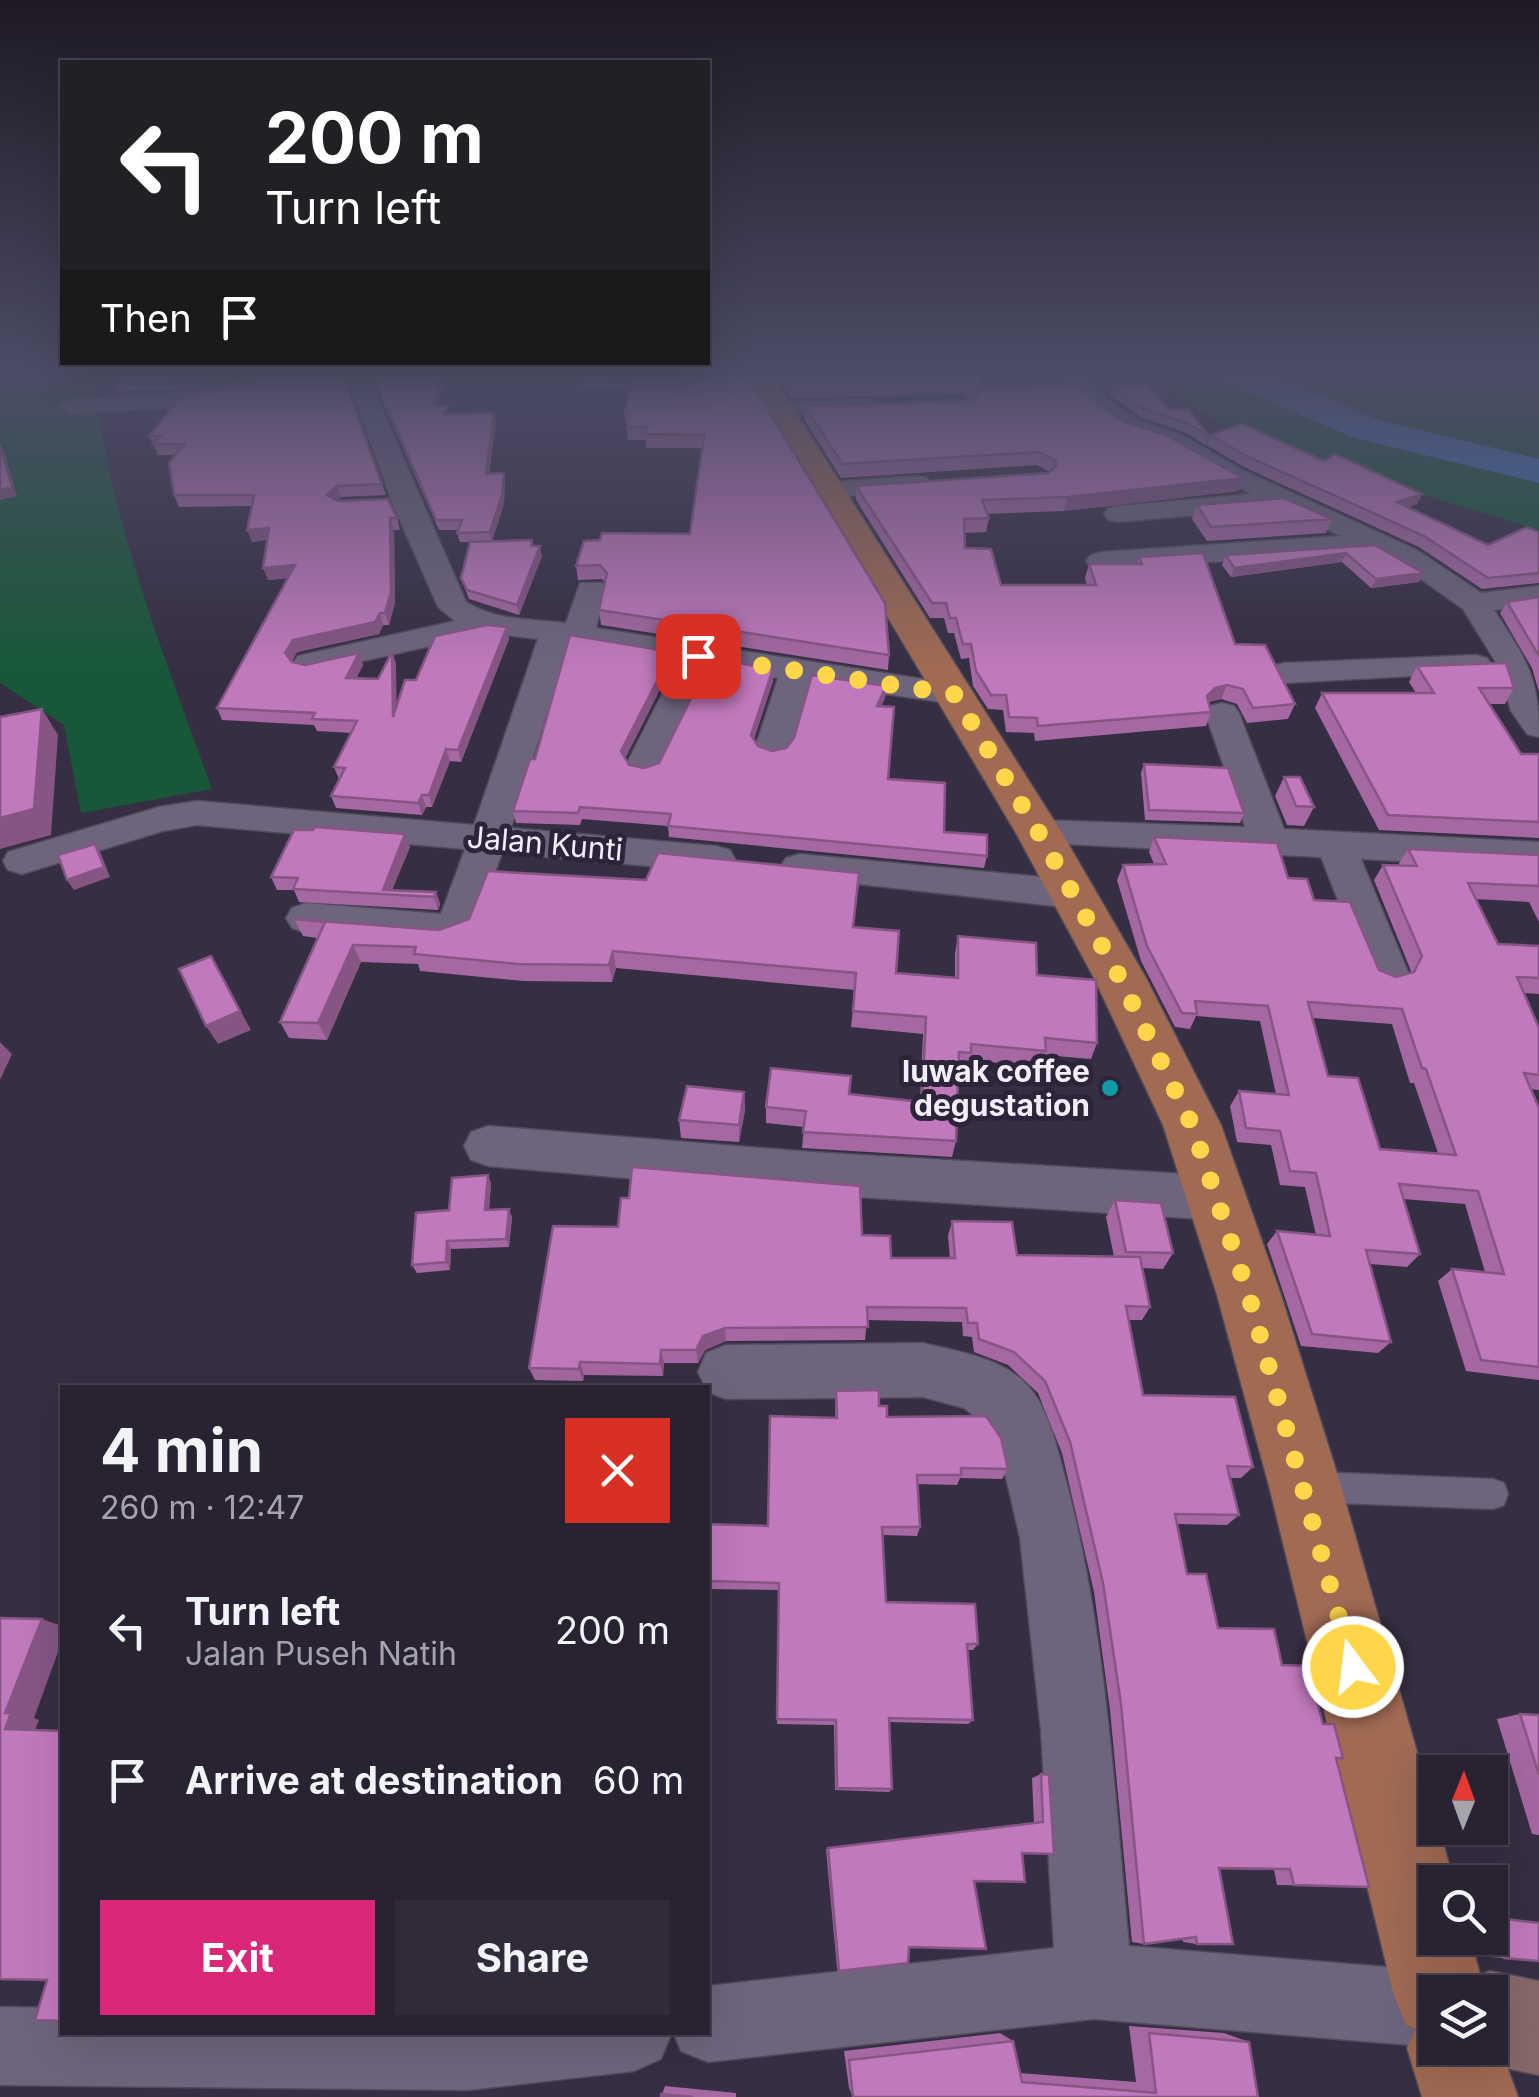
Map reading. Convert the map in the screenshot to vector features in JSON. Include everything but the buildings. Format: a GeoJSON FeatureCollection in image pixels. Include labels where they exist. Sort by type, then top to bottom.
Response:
{"type":"FeatureCollection","features":[{"type":"Feature","properties":{"kind":"main road"},"geometry":{"type":"LineString","coordinates":[[819,473],[1039,833],[1172,1078],[1218,1198],[1304,1486],[1435,1975]]}},
{"type":"Feature","properties":{"kind":"main road"},"geometry":{"type":"LineString","coordinates":[[1508,2022],[1539,2028]]}},
{"type":"Feature","properties":{"kind":"main road"},"geometry":{"type":"LineString","coordinates":[[1460,2065],[1470,2097]]}},
{"type":"Feature","properties":{"kind":"street"},"geometry":{"type":"LineString","coordinates":[[389,473],[398,502],[453,606],[474,619]]}},
{"type":"Feature","properties":{"kind":"street"},"geometry":{"type":"LineString","coordinates":[[1232,473],[1281,500],[1408,556],[1475,603],[1513,664],[1528,711],[1539,728]]}},
{"type":"Feature","properties":{"kind":"street"},"geometry":{"type":"LineString","coordinates":[[830,490],[943,483]]}},
{"type":"Feature","properties":{"kind":"street"},"geometry":{"type":"LineString","coordinates":[[1118,514],[1281,500]]}},
{"type":"Feature","properties":{"kind":"street"},"geometry":{"type":"LineString","coordinates":[[1102,560],[1379,542]]}},
{"type":"Feature","properties":{"kind":"street"},"geometry":{"type":"LineString","coordinates":[[306,918],[452,928],[465,912],[567,632],[591,589]]}},
{"type":"Feature","properties":{"kind":"street"},"geometry":{"type":"LineString","coordinates":[[1475,603],[1539,595]]}},
{"type":"Feature","properties":{"kind":"street"},"geometry":{"type":"LineString","coordinates":[[309,663],[474,619],[954,694]]}},
{"type":"Feature","properties":{"kind":"street"},"geometry":{"type":"LineString","coordinates":[[644,765],[698,656]]}},
{"type":"Feature","properties":{"kind":"street"},"geometry":{"type":"LineString","coordinates":[[1284,673],[1513,664]]}},
{"type":"Feature","properties":{"kind":"street"},"geometry":{"type":"LineString","coordinates":[[773,748],[797,670]]}},
{"type":"Feature","properties":{"kind":"street"},"geometry":{"type":"LineString","coordinates":[[1222,713],[1270,843]]}},
{"type":"Feature","properties":{"kind":"street","name":"Jalan Kunti"},"geometry":{"type":"LineString","coordinates":[[22,861],[160,819],[196,813],[490,837],[1073,894]]}},
{"type":"Feature","properties":{"kind":"street"},"geometry":{"type":"LineString","coordinates":[[1039,833],[1143,834],[1337,848],[1539,855]]}},
{"type":"Feature","properties":{"kind":"street"},"geometry":{"type":"LineString","coordinates":[[1337,848],[1388,972]]}},
{"type":"Feature","properties":{"kind":"street"},"geometry":{"type":"LineString","coordinates":[[488,1146],[811,1173],[1218,1198]]}},
{"type":"Feature","properties":{"kind":"street"},"geometry":{"type":"LineString","coordinates":[[726,1372],[923,1370],[978,1384],[1008,1406],[1026,1440],[1051,1538],[1075,1730],[1094,1981]]}},
{"type":"Feature","properties":{"kind":"street"},"geometry":{"type":"LineString","coordinates":[[710,2024],[1094,1981],[1418,2007]]}},
{"type":"Feature","properties":{"kind":"street"},"geometry":{"type":"LineString","coordinates":[[0,2046],[468,2051],[608,2035]]}},
{"type":"Feature","properties":{"kind":"lane"},"geometry":{"type":"LineString","coordinates":[[1304,1486],[1493,1494]]}},
{"type":"Feature","properties":{"kind":"green space"},"geometry":{"type":"Polygon","coordinates":[[[0,473],[110,473],[140,585],[212,789],[81,813],[64,725],[0,683],[0,473]]]}},
{"type":"Feature","properties":{"kind":"green space"},"geometry":{"type":"Polygon","coordinates":[[[1351,473],[1539,473],[1539,530],[1351,473]]]}},
{"type":"Feature","properties":{"kind":"place","name":"luwak coffee degustation"},"geometry":{"type":"Point","coordinates":[1110,1088]}},
{"type":"Feature","properties":{"kind":"route"},"geometry":{"type":"LineString","coordinates":[[698,656],[954,694],[1039,833],[1120,978],[1192,1125],[1249,1296],[1353,1667]]}}]}
